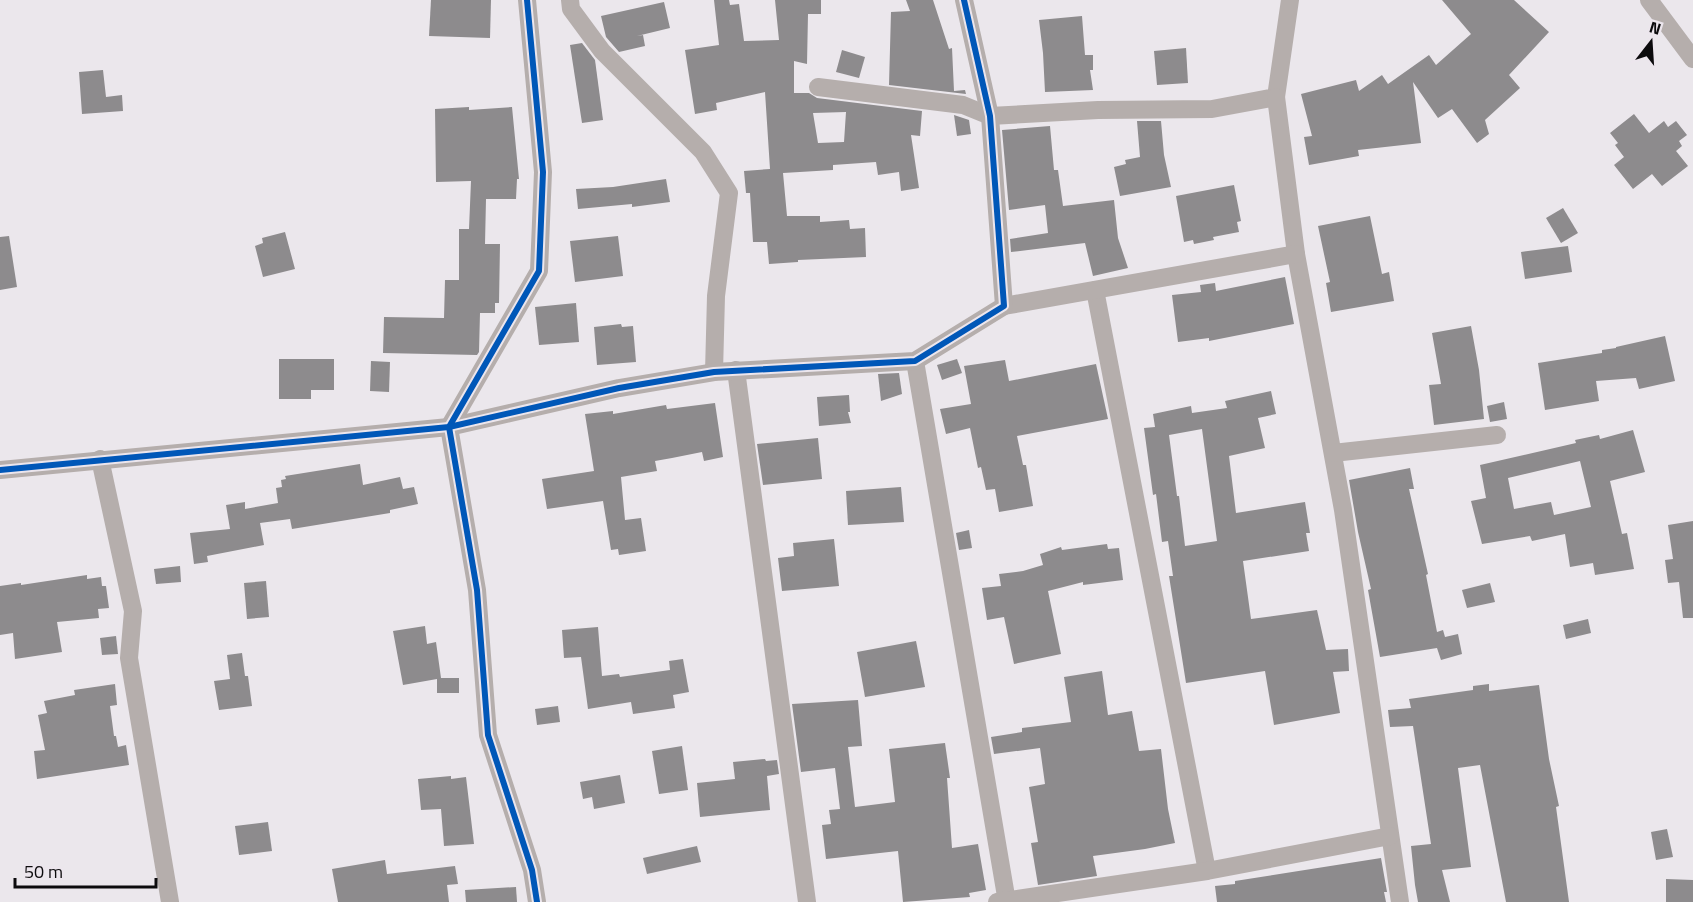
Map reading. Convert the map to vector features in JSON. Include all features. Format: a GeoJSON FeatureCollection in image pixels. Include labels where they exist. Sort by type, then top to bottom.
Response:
{"type":"FeatureCollection","features":[{"type":"Feature","properties":{"kind":"street"},"geometry":{"type":"LineString","coordinates":[[527,0],[543,172],[539,271],[449,427],[477,590],[488,735],[532,870],[537,902]]}},
{"type":"Feature","properties":{"kind":"street"},"geometry":{"type":"LineString","coordinates":[[570,0],[571,9],[602,51],[703,152],[729,193],[716,296],[714,372]]}},
{"type":"Feature","properties":{"kind":"street"},"geometry":{"type":"LineString","coordinates":[[964,0],[990,116],[1004,306]]}},
{"type":"Feature","properties":{"kind":"street"},"geometry":{"type":"LineString","coordinates":[[1290,0],[1276,97],[1296,254],[1343,510],[1400,902]]}},
{"type":"Feature","properties":{"kind":"street"},"geometry":{"type":"LineString","coordinates":[[1649,0],[1693,59]]}},
{"type":"Feature","properties":{"kind":"street"},"geometry":{"type":"LineString","coordinates":[[818,87],[963,105],[990,116],[1098,110],[1212,109],[1276,97]]}},
{"type":"Feature","properties":{"kind":"street"},"geometry":{"type":"LineString","coordinates":[[0,470],[449,427],[619,388],[714,372],[915,361],[1004,306],[1296,254]]}},
{"type":"Feature","properties":{"kind":"street"},"geometry":{"type":"LineString","coordinates":[[1095,290],[1207,871]]}},
{"type":"Feature","properties":{"kind":"street"},"geometry":{"type":"LineString","coordinates":[[915,361],[1004,902],[1207,871],[1390,836]]}},
{"type":"Feature","properties":{"kind":"street"},"geometry":{"type":"LineString","coordinates":[[736,370],[807,902]]}},
{"type":"Feature","properties":{"kind":"street"},"geometry":{"type":"LineString","coordinates":[[1333,453],[1497,435]]}},
{"type":"Feature","properties":{"kind":"street"},"geometry":{"type":"LineString","coordinates":[[100,459],[133,611],[129,658],[170,902]]}},
{"type":"Feature","properties":{"kind":"building"},"geometry":{"type":"Polygon","coordinates":[[[431,0],[491,0],[490,38],[429,36],[431,0]]]}},
{"type":"Feature","properties":{"kind":"building"},"geometry":{"type":"Polygon","coordinates":[[[714,0],[729,0],[730,5],[739,4],[744,41],[779,40],[775,0],[821,0],[821,14],[808,14],[807,64],[794,61],[794,93],[809,93],[817,98],[922,111],[920,136],[911,135],[919,188],[901,191],[899,172],[878,175],[876,162],[833,165],[833,170],[783,173],[787,216],[820,216],[820,222],[849,220],[850,229],[865,228],[866,257],[798,260],[798,262],[769,264],[767,242],[753,242],[750,193],[746,193],[744,171],[770,169],[765,92],[716,103],[717,110],[695,114],[685,50],[719,45],[714,0]],[[846,112],[813,113],[818,143],[844,142],[846,112]]]}},
{"type":"Feature","properties":{"kind":"building"},"geometry":{"type":"Polygon","coordinates":[[[906,0],[933,0],[949,49],[952,48],[954,91],[965,90],[966,94],[889,85],[891,12],[910,11],[906,0]]]}},
{"type":"Feature","properties":{"kind":"building"},"geometry":{"type":"Polygon","coordinates":[[[1442,0],[1514,0],[1549,32],[1509,75],[1520,88],[1485,120],[1489,134],[1477,143],[1452,109],[1438,118],[1413,82],[1421,143],[1358,150],[1359,156],[1309,165],[1304,137],[1312,136],[1301,94],[1356,80],[1359,91],[1382,75],[1388,84],[1429,55],[1436,65],[1471,34],[1442,0]]]}},
{"type":"Feature","properties":{"kind":"building"},"geometry":{"type":"Polygon","coordinates":[[[664,2],[670,28],[637,36],[643,35],[645,46],[619,52],[606,37],[601,16],[664,2]]]}},
{"type":"Feature","properties":{"kind":"building"},"geometry":{"type":"Polygon","coordinates":[[[1082,16],[1085,55],[1093,55],[1093,70],[1090,70],[1093,90],[1045,92],[1039,20],[1082,16]]]}},
{"type":"Feature","properties":{"kind":"building"},"geometry":{"type":"Polygon","coordinates":[[[582,43],[595,60],[603,120],[582,123],[570,45],[582,43]]]}},
{"type":"Feature","properties":{"kind":"building"},"geometry":{"type":"Polygon","coordinates":[[[1186,48],[1188,83],[1157,85],[1154,51],[1186,48]]]}},
{"type":"Feature","properties":{"kind":"building"},"geometry":{"type":"Polygon","coordinates":[[[842,50],[865,57],[859,78],[836,72],[842,50]]]}},
{"type":"Feature","properties":{"kind":"building"},"geometry":{"type":"Polygon","coordinates":[[[103,70],[106,97],[122,95],[123,111],[82,114],[79,72],[103,70]]]}},
{"type":"Feature","properties":{"kind":"building"},"geometry":{"type":"Polygon","coordinates":[[[469,107],[469,110],[512,107],[519,179],[517,179],[516,199],[486,199],[485,244],[500,244],[499,303],[495,303],[495,313],[480,313],[477,355],[383,353],[384,317],[444,318],[445,280],[459,280],[459,229],[469,229],[471,181],[436,182],[435,109],[469,107]]]}},
{"type":"Feature","properties":{"kind":"building"},"geometry":{"type":"Polygon","coordinates":[[[1634,114],[1649,133],[1664,121],[1668,127],[1676,121],[1687,135],[1679,141],[1682,146],[1676,151],[1688,166],[1662,186],[1652,174],[1633,189],[1614,165],[1624,157],[1615,145],[1618,143],[1610,133],[1634,114]]]}},
{"type":"Feature","properties":{"kind":"building"},"geometry":{"type":"Polygon","coordinates":[[[954,115],[969,120],[971,134],[957,136],[954,115]]]}},
{"type":"Feature","properties":{"kind":"building"},"geometry":{"type":"Polygon","coordinates":[[[1137,121],[1161,121],[1164,155],[1171,187],[1120,196],[1114,167],[1126,164],[1125,160],[1140,157],[1137,121]]]}},
{"type":"Feature","properties":{"kind":"building"},"geometry":{"type":"Polygon","coordinates":[[[1050,126],[1054,170],[1058,170],[1063,206],[1114,200],[1118,238],[1128,268],[1093,276],[1085,243],[1011,252],[1010,239],[1048,233],[1045,205],[1009,210],[1002,130],[1050,126]]]}},
{"type":"Feature","properties":{"kind":"building"},"geometry":{"type":"Polygon","coordinates":[[[666,179],[670,202],[632,207],[632,204],[578,209],[576,189],[613,187],[666,179]]]}},
{"type":"Feature","properties":{"kind":"building"},"geometry":{"type":"Polygon","coordinates":[[[1234,185],[1241,221],[1237,222],[1239,232],[1213,237],[1214,240],[1194,244],[1193,240],[1184,242],[1176,196],[1234,185]]]}},
{"type":"Feature","properties":{"kind":"building"},"geometry":{"type":"Polygon","coordinates":[[[1563,208],[1578,233],[1561,243],[1546,218],[1563,208]]]}},
{"type":"Feature","properties":{"kind":"building"},"geometry":{"type":"Polygon","coordinates":[[[1370,216],[1382,274],[1389,272],[1394,301],[1331,312],[1326,283],[1330,282],[1318,226],[1370,216]]]}},
{"type":"Feature","properties":{"kind":"building"},"geometry":{"type":"Polygon","coordinates":[[[285,232],[295,269],[263,277],[255,246],[263,243],[262,238],[285,232]]]}},
{"type":"Feature","properties":{"kind":"building"},"geometry":{"type":"Polygon","coordinates":[[[9,236],[17,287],[0,290],[0,237],[9,236]]]}},
{"type":"Feature","properties":{"kind":"building"},"geometry":{"type":"Polygon","coordinates":[[[618,236],[623,276],[575,282],[570,241],[618,236]]]}},
{"type":"Feature","properties":{"kind":"building"},"geometry":{"type":"Polygon","coordinates":[[[1568,246],[1572,272],[1525,279],[1521,252],[1568,246]]]}},
{"type":"Feature","properties":{"kind":"building"},"geometry":{"type":"Polygon","coordinates":[[[1285,277],[1294,324],[1209,341],[1209,338],[1178,342],[1172,295],[1201,292],[1200,285],[1215,283],[1216,291],[1285,277]]]}},
{"type":"Feature","properties":{"kind":"building"},"geometry":{"type":"Polygon","coordinates":[[[576,303],[579,342],[539,345],[535,307],[576,303]]]}},
{"type":"Feature","properties":{"kind":"building"},"geometry":{"type":"Polygon","coordinates":[[[621,324],[622,327],[633,326],[636,362],[597,365],[594,327],[621,324]]]}},
{"type":"Feature","properties":{"kind":"building"},"geometry":{"type":"Polygon","coordinates":[[[1471,326],[1479,370],[1484,419],[1434,425],[1429,385],[1441,384],[1432,333],[1471,326]]]}},
{"type":"Feature","properties":{"kind":"building"},"geometry":{"type":"Polygon","coordinates":[[[1665,336],[1675,381],[1639,389],[1636,378],[1596,381],[1599,401],[1545,410],[1538,363],[1602,353],[1602,350],[1665,336]]]}},
{"type":"Feature","properties":{"kind":"building"},"geometry":{"type":"Polygon","coordinates":[[[279,359],[334,359],[334,390],[311,390],[311,399],[279,399],[279,359]]]}},
{"type":"Feature","properties":{"kind":"building"},"geometry":{"type":"Polygon","coordinates":[[[957,359],[962,373],[942,380],[937,365],[957,359]]]}},
{"type":"Feature","properties":{"kind":"building"},"geometry":{"type":"Polygon","coordinates":[[[1005,360],[1009,381],[1096,364],[1108,419],[1017,436],[1023,465],[1026,465],[1033,506],[999,512],[995,489],[986,490],[981,467],[978,468],[970,428],[946,434],[940,409],[971,404],[964,366],[1005,360]]]}},
{"type":"Feature","properties":{"kind":"building"},"geometry":{"type":"Polygon","coordinates":[[[371,361],[390,362],[389,392],[370,391],[371,361]]]}},
{"type":"Feature","properties":{"kind":"building"},"geometry":{"type":"Polygon","coordinates":[[[899,373],[902,394],[881,401],[878,374],[899,373]]]}},
{"type":"Feature","properties":{"kind":"building"},"geometry":{"type":"Polygon","coordinates":[[[1271,391],[1276,414],[1258,418],[1265,448],[1229,456],[1236,513],[1305,502],[1310,533],[1306,533],[1309,551],[1243,561],[1251,619],[1317,610],[1326,650],[1348,649],[1349,671],[1333,672],[1340,713],[1274,725],[1265,671],[1186,683],[1169,576],[1173,576],[1168,541],[1162,542],[1144,428],[1155,427],[1153,414],[1191,406],[1192,413],[1227,408],[1225,401],[1271,391]],[[1202,429],[1169,435],[1185,546],[1217,541],[1202,429]]]}},
{"type":"Feature","properties":{"kind":"building"},"geometry":{"type":"Polygon","coordinates":[[[849,395],[850,412],[848,412],[851,423],[819,426],[817,397],[849,395]]]}},
{"type":"Feature","properties":{"kind":"building"},"geometry":{"type":"Polygon","coordinates":[[[1504,402],[1507,419],[1490,422],[1487,406],[1504,402]]]}},
{"type":"Feature","properties":{"kind":"building"},"geometry":{"type":"Polygon","coordinates":[[[715,403],[723,457],[704,461],[702,452],[655,461],[657,471],[621,477],[625,520],[641,518],[646,551],[619,555],[618,549],[611,550],[603,501],[547,509],[542,479],[594,471],[585,414],[613,411],[613,414],[666,405],[667,409],[715,403]]]}},
{"type":"Feature","properties":{"kind":"building"},"geometry":{"type":"Polygon","coordinates":[[[1633,430],[1645,472],[1610,481],[1622,534],[1627,533],[1634,569],[1595,575],[1593,563],[1570,567],[1565,534],[1532,541],[1530,536],[1482,544],[1471,501],[1486,498],[1480,465],[1576,443],[1575,440],[1599,435],[1600,439],[1633,430]],[[1580,461],[1508,478],[1514,509],[1551,502],[1554,515],[1591,507],[1580,461]]]}},
{"type":"Feature","properties":{"kind":"building"},"geometry":{"type":"Polygon","coordinates":[[[818,438],[822,479],[763,485],[757,444],[818,438]]]}},
{"type":"Feature","properties":{"kind":"building"},"geometry":{"type":"Polygon","coordinates":[[[360,464],[363,485],[400,477],[403,489],[414,487],[418,504],[390,510],[390,513],[292,529],[290,519],[260,523],[264,545],[207,556],[208,562],[194,564],[190,533],[230,529],[226,505],[245,502],[245,509],[278,503],[276,488],[282,487],[281,480],[286,479],[285,476],[360,464]]]}},
{"type":"Feature","properties":{"kind":"building"},"geometry":{"type":"Polygon","coordinates":[[[1410,468],[1414,489],[1409,489],[1428,574],[1426,575],[1437,632],[1443,630],[1445,637],[1458,634],[1462,654],[1441,660],[1437,648],[1380,657],[1368,590],[1371,589],[1349,480],[1410,468]]]}},
{"type":"Feature","properties":{"kind":"building"},"geometry":{"type":"Polygon","coordinates":[[[901,487],[904,522],[848,525],[846,491],[901,487]]]}},
{"type":"Feature","properties":{"kind":"building"},"geometry":{"type":"Polygon","coordinates":[[[1693,521],[1693,618],[1683,618],[1679,582],[1668,583],[1665,560],[1673,559],[1668,525],[1693,521]]]}},
{"type":"Feature","properties":{"kind":"building"},"geometry":{"type":"Polygon","coordinates":[[[969,530],[972,548],[959,550],[956,533],[969,530]]]}},
{"type":"Feature","properties":{"kind":"building"},"geometry":{"type":"Polygon","coordinates":[[[834,539],[839,586],[782,591],[778,558],[794,556],[793,543],[834,539]]]}},
{"type":"Feature","properties":{"kind":"building"},"geometry":{"type":"Polygon","coordinates":[[[1107,544],[1108,549],[1119,548],[1123,580],[1083,585],[1083,582],[1048,591],[1061,654],[1014,664],[1004,617],[987,620],[982,588],[1001,586],[999,574],[1023,571],[1043,565],[1040,554],[1061,547],[1062,550],[1107,544]]]}},
{"type":"Feature","properties":{"kind":"building"},"geometry":{"type":"Polygon","coordinates":[[[180,566],[181,582],[156,584],[154,569],[180,566]]]}},
{"type":"Feature","properties":{"kind":"building"},"geometry":{"type":"Polygon","coordinates":[[[87,575],[87,579],[101,577],[102,586],[106,586],[109,608],[98,609],[99,618],[57,622],[62,652],[15,659],[13,633],[0,635],[0,586],[87,575]]]}},
{"type":"Feature","properties":{"kind":"building"},"geometry":{"type":"Polygon","coordinates":[[[266,581],[269,617],[247,619],[244,583],[266,581]]]}},
{"type":"Feature","properties":{"kind":"building"},"geometry":{"type":"Polygon","coordinates":[[[1490,583],[1495,602],[1467,608],[1462,590],[1490,583]]]}},
{"type":"Feature","properties":{"kind":"building"},"geometry":{"type":"Polygon","coordinates":[[[1588,619],[1591,633],[1566,639],[1563,625],[1588,619]]]}},
{"type":"Feature","properties":{"kind":"building"},"geometry":{"type":"Polygon","coordinates":[[[425,626],[427,644],[436,642],[441,678],[459,678],[459,693],[437,693],[437,679],[403,685],[393,631],[425,626]]]}},
{"type":"Feature","properties":{"kind":"building"},"geometry":{"type":"Polygon","coordinates":[[[598,627],[602,676],[619,674],[620,677],[670,670],[669,661],[683,659],[689,692],[673,695],[675,708],[633,714],[631,702],[588,709],[581,657],[564,658],[562,630],[598,627]]]}},
{"type":"Feature","properties":{"kind":"building"},"geometry":{"type":"Polygon","coordinates":[[[116,636],[118,654],[102,655],[100,638],[116,636]]]}},
{"type":"Feature","properties":{"kind":"building"},"geometry":{"type":"Polygon","coordinates":[[[916,641],[925,687],[865,697],[857,652],[916,641]]]}},
{"type":"Feature","properties":{"kind":"building"},"geometry":{"type":"Polygon","coordinates":[[[242,653],[252,706],[219,710],[214,681],[230,679],[227,655],[242,653]]]}},
{"type":"Feature","properties":{"kind":"building"},"geometry":{"type":"Polygon","coordinates":[[[1102,671],[1108,715],[1132,711],[1139,751],[1161,749],[1168,809],[1175,843],[1093,856],[1097,876],[1038,885],[1031,843],[1038,842],[1029,787],[1045,784],[1040,748],[994,754],[991,737],[1022,732],[1022,728],[1071,722],[1064,677],[1102,671]]]}},
{"type":"Feature","properties":{"kind":"building"},"geometry":{"type":"Polygon","coordinates":[[[115,684],[117,705],[110,706],[114,736],[116,736],[118,747],[126,745],[129,765],[37,779],[34,751],[45,750],[38,715],[47,713],[44,701],[75,695],[74,690],[115,684]]]}},
{"type":"Feature","properties":{"kind":"building"},"geometry":{"type":"Polygon","coordinates":[[[1489,684],[1489,691],[1539,685],[1549,759],[1559,806],[1556,807],[1569,902],[1506,902],[1480,765],[1458,768],[1471,867],[1442,870],[1450,902],[1418,902],[1411,846],[1431,844],[1413,726],[1390,727],[1388,710],[1411,708],[1409,699],[1473,690],[1473,686],[1489,684]]]}},
{"type":"Feature","properties":{"kind":"building"},"geometry":{"type":"Polygon","coordinates":[[[858,700],[862,746],[848,747],[855,807],[895,802],[889,749],[945,743],[950,778],[947,778],[952,848],[978,844],[986,890],[969,893],[970,897],[903,902],[898,851],[826,859],[822,825],[831,824],[829,810],[840,809],[835,768],[801,772],[792,704],[858,700]]]}},
{"type":"Feature","properties":{"kind":"building"},"geometry":{"type":"Polygon","coordinates":[[[558,706],[560,722],[537,725],[535,709],[558,706]]]}},
{"type":"Feature","properties":{"kind":"building"},"geometry":{"type":"Polygon","coordinates":[[[682,746],[688,790],[659,794],[652,751],[682,746]]]}},
{"type":"Feature","properties":{"kind":"building"},"geometry":{"type":"Polygon","coordinates":[[[765,759],[766,761],[777,760],[779,774],[767,776],[770,810],[700,817],[697,783],[735,779],[733,762],[765,759]]]}},
{"type":"Feature","properties":{"kind":"building"},"geometry":{"type":"Polygon","coordinates":[[[620,775],[625,803],[594,809],[592,797],[583,799],[580,782],[620,775]]]}},
{"type":"Feature","properties":{"kind":"building"},"geometry":{"type":"Polygon","coordinates":[[[451,776],[451,779],[466,777],[474,844],[444,846],[441,809],[421,810],[418,779],[451,776]]]}},
{"type":"Feature","properties":{"kind":"building"},"geometry":{"type":"Polygon","coordinates":[[[268,822],[272,851],[239,855],[235,826],[268,822]]]}},
{"type":"Feature","properties":{"kind":"building"},"geometry":{"type":"Polygon","coordinates":[[[1667,829],[1673,857],[1656,860],[1651,832],[1667,829]]]}},
{"type":"Feature","properties":{"kind":"building"},"geometry":{"type":"Polygon","coordinates":[[[697,846],[701,862],[647,874],[643,858],[697,846]]]}},
{"type":"Feature","properties":{"kind":"building"},"geometry":{"type":"Polygon","coordinates":[[[1381,858],[1387,892],[1384,892],[1386,902],[1217,902],[1215,886],[1381,858]]]}},
{"type":"Feature","properties":{"kind":"building"},"geometry":{"type":"Polygon","coordinates":[[[385,860],[387,874],[455,866],[458,884],[447,885],[449,902],[338,902],[332,869],[385,860]]]}},
{"type":"Feature","properties":{"kind":"building"},"geometry":{"type":"Polygon","coordinates":[[[1666,879],[1693,880],[1693,902],[1666,902],[1666,879]]]}},
{"type":"Feature","properties":{"kind":"building"},"geometry":{"type":"Polygon","coordinates":[[[516,887],[517,902],[466,902],[465,890],[516,887]]]}},
{"type":"Feature","properties":{"kind":"cycle path"},"geometry":{"type":"LineString","coordinates":[[527,0],[543,172],[539,271],[449,427],[477,590],[488,735],[532,870],[537,902]]}},
{"type":"Feature","properties":{"kind":"cycle path"},"geometry":{"type":"LineString","coordinates":[[0,470],[449,427],[619,388],[714,372],[915,361],[1004,306],[990,116],[964,0]]}}]}
